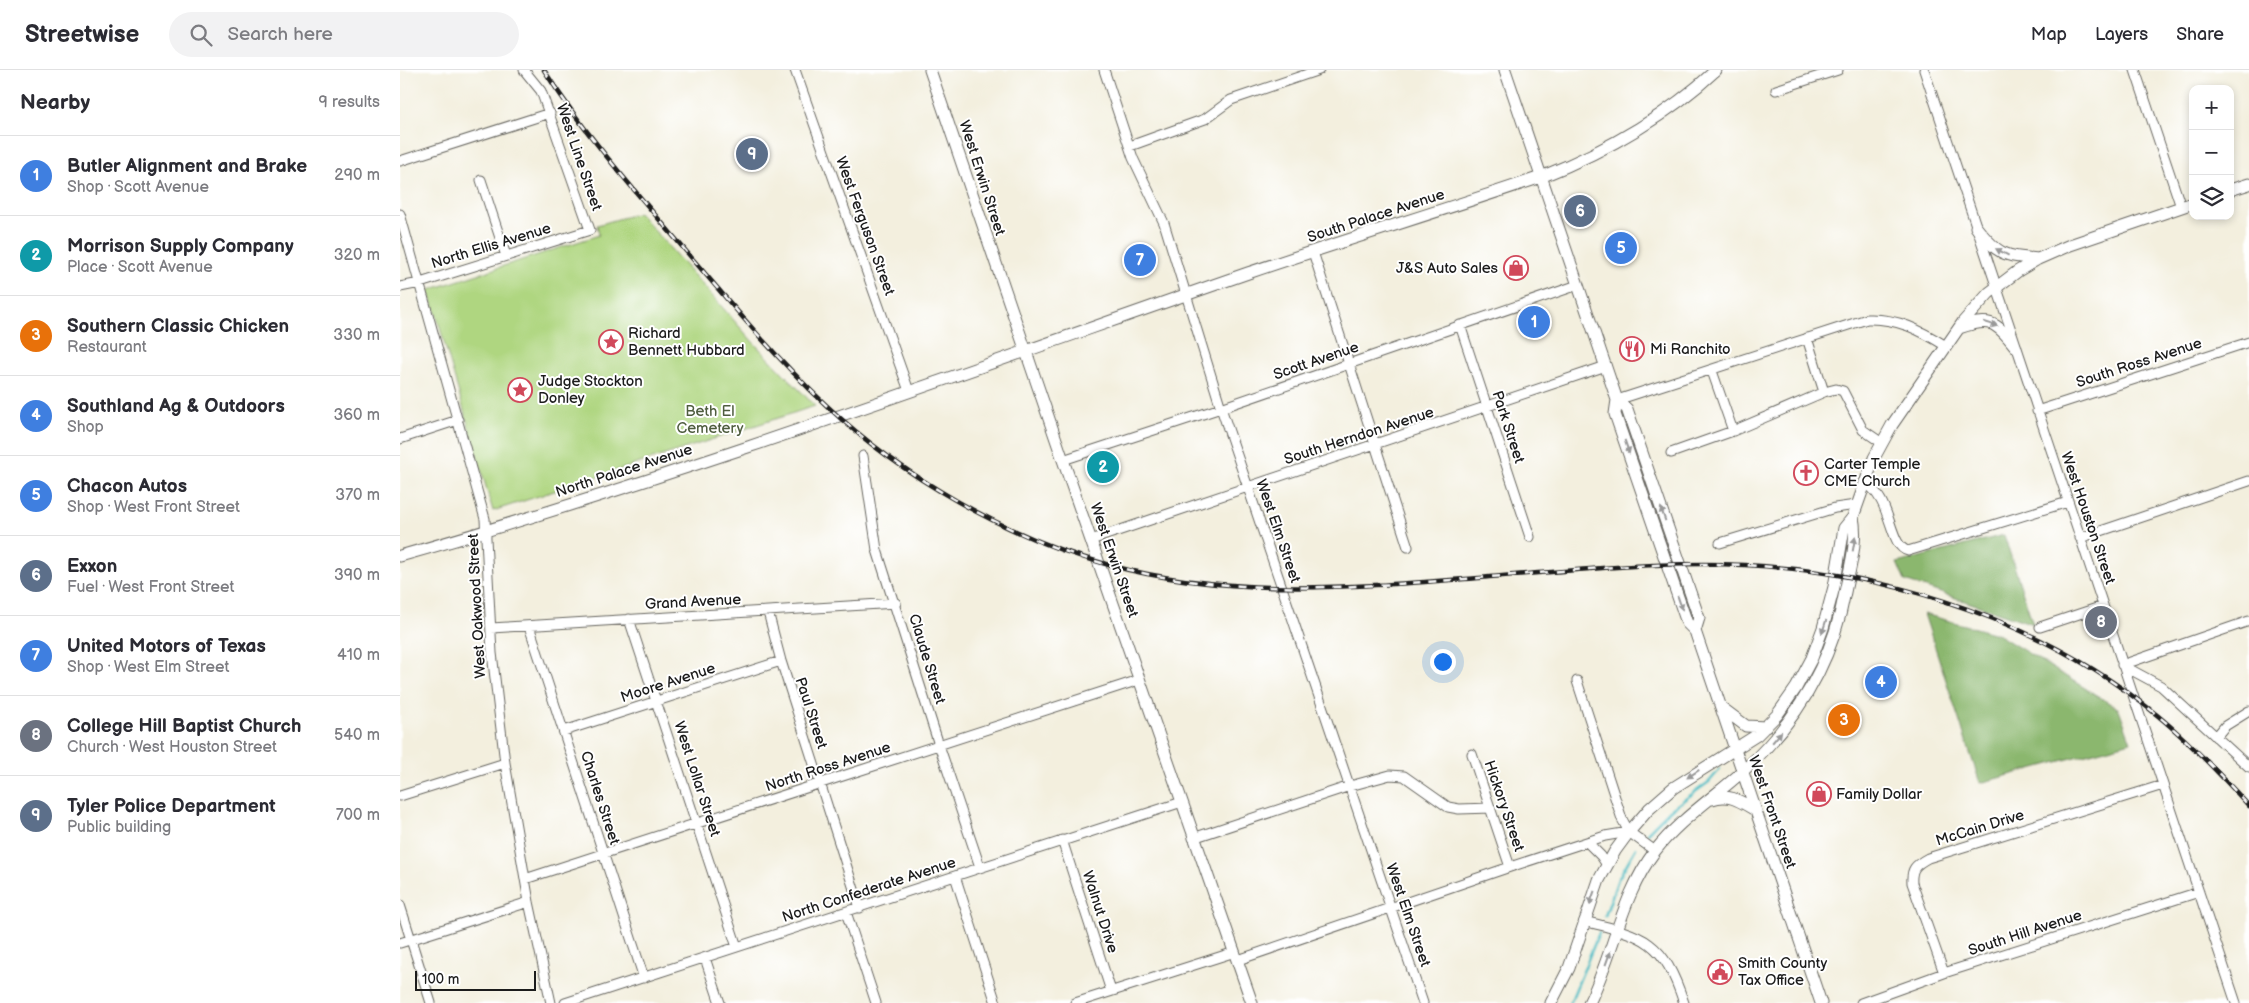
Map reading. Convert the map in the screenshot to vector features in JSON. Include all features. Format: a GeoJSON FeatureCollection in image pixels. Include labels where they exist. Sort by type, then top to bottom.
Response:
{"type":"FeatureCollection","features":[{"type":"Feature","properties":{"kind":"main road","name":"West Erwin Street"},"geometry":{"type":"LineString","coordinates":[[930,70],[1090,540],[1252,1003]]}},
{"type":"Feature","properties":{"kind":"main road","name":"West Front Street"},"geometry":{"type":"LineString","coordinates":[[1504,70],[1617,400],[1627,409],[1699,618],[1695,631],[1822,1003]]}},
{"type":"Feature","properties":{"kind":"main road","name":"South Palace Avenue"},"geometry":{"type":"LineString","coordinates":[[1026,351],[1314,252],[1541,177],[1595,154],[1633,134],[1675,105],[1716,70]]}},
{"type":"Feature","properties":{"kind":"main road"},"geometry":{"type":"LineString","coordinates":[[2234,189],[2249,184]]}},
{"type":"Feature","properties":{"kind":"main road"},"geometry":{"type":"LineString","coordinates":[[1551,1003],[1569,968],[1584,921],[1607,865],[1629,832],[1649,809],[1673,788],[1700,769],[1735,750],[1766,727],[1796,688],[1815,650],[1831,600],[1844,528],[1853,517],[1864,482],[1882,443],[1958,328],[1979,303],[1996,288],[2038,259],[2070,245],[2189,204]]}},
{"type":"Feature","properties":{"kind":"main road"},"geometry":{"type":"LineString","coordinates":[[1976,227],[1990,244],[2004,254],[2038,259]]}},
{"type":"Feature","properties":{"kind":"main road"},"geometry":{"type":"LineString","coordinates":[[1958,328],[1978,322],[1994,324],[2002,329],[2016,346]]}},
{"type":"Feature","properties":{"kind":"main road","name":"North Palace Avenue"},"geometry":{"type":"LineString","coordinates":[[400,556],[486,531],[740,449],[1026,351]]}},
{"type":"Feature","properties":{"kind":"main road"},"geometry":{"type":"LineString","coordinates":[[1589,1003],[1601,977],[1633,887],[1655,851],[1676,828],[1742,772],[1773,742],[1804,700],[1824,664],[1836,634],[1843,602],[1856,532],[1853,517]]}},
{"type":"Feature","properties":{"kind":"main road"},"geometry":{"type":"LineString","coordinates":[[1722,708],[1746,726],[1766,727]]}},
{"type":"Feature","properties":{"kind":"main road"},"geometry":{"type":"LineString","coordinates":[[1710,799],[1728,796],[1755,810]]}},
{"type":"Feature","properties":{"kind":"street","name":"West Line Street"},"geometry":{"type":"LineString","coordinates":[[524,70],[539,86],[550,112],[590,230]]}},
{"type":"Feature","properties":{"kind":"street","name":"West Ferguson Street"},"geometry":{"type":"LineString","coordinates":[[795,70],[908,392]]}},
{"type":"Feature","properties":{"kind":"street","name":"West Elm Street"},"geometry":{"type":"LineString","coordinates":[[1104,70],[1130,146],[1159,209],[1187,295],[1190,311],[1220,408],[1249,487],[1423,1003]]}},
{"type":"Feature","properties":{"kind":"street"},"geometry":{"type":"LineString","coordinates":[[1130,146],[1205,119],[1231,100],[1319,70]]}},
{"type":"Feature","properties":{"kind":"street"},"geometry":{"type":"LineString","coordinates":[[1776,90],[1838,70]]}},
{"type":"Feature","properties":{"kind":"street","name":"West Houston Street"},"geometry":{"type":"LineString","coordinates":[[1924,70],[2236,1003]]}},
{"type":"Feature","properties":{"kind":"street"},"geometry":{"type":"LineString","coordinates":[[2135,70],[2181,207]]}},
{"type":"Feature","properties":{"kind":"street"},"geometry":{"type":"LineString","coordinates":[[400,161],[550,112]]}},
{"type":"Feature","properties":{"kind":"street"},"geometry":{"type":"LineString","coordinates":[[481,180],[506,256]]}},
{"type":"Feature","properties":{"kind":"street","name":"West Oakwood Street"},"geometry":{"type":"LineString","coordinates":[[400,214],[485,519],[494,678],[529,902],[551,1003]]}},
{"type":"Feature","properties":{"kind":"street","name":"North Ellis Avenue"},"geometry":{"type":"LineString","coordinates":[[400,287],[420,283],[590,230]]}},
{"type":"Feature","properties":{"kind":"street"},"geometry":{"type":"LineString","coordinates":[[1314,252],[1408,547]]}},
{"type":"Feature","properties":{"kind":"street","name":"Scott Avenue"},"geometry":{"type":"LineString","coordinates":[[1063,460],[1578,285]]}},
{"type":"Feature","properties":{"kind":"street"},"geometry":{"type":"LineString","coordinates":[[1617,400],[1712,371],[1861,320],[1882,319],[1912,326],[1946,346]]}},
{"type":"Feature","properties":{"kind":"street","name":"Park Street"},"geometry":{"type":"LineString","coordinates":[[1460,325],[1530,537]]}},
{"type":"Feature","properties":{"kind":"street"},"geometry":{"type":"LineString","coordinates":[[1807,338],[1824,392]]}},
{"type":"Feature","properties":{"kind":"street","name":"South Ross Avenue"},"geometry":{"type":"LineString","coordinates":[[2038,411],[2249,342]]}},
{"type":"Feature","properties":{"kind":"street","name":"South Herndon Avenue"},"geometry":{"type":"LineString","coordinates":[[1090,540],[1606,366]]}},
{"type":"Feature","properties":{"kind":"street"},"geometry":{"type":"LineString","coordinates":[[1712,371],[1734,431]]}},
{"type":"Feature","properties":{"kind":"street"},"geometry":{"type":"LineString","coordinates":[[1671,453],[1734,431],[1824,392],[1836,389],[1844,391],[1863,430],[1882,443]]}},
{"type":"Feature","properties":{"kind":"street"},"geometry":{"type":"LineString","coordinates":[[400,439],[458,420]]}},
{"type":"Feature","properties":{"kind":"street","name":"Claude Street"},"geometry":{"type":"LineString","coordinates":[[863,456],[877,550],[980,867]]}},
{"type":"Feature","properties":{"kind":"street"},"geometry":{"type":"LineString","coordinates":[[2080,538],[2249,481]]}},
{"type":"Feature","properties":{"kind":"street"},"geometry":{"type":"LineString","coordinates":[[1864,482],[1874,489],[1884,503],[1897,543],[1903,550],[1913,550],[2068,502]]}},
{"type":"Feature","properties":{"kind":"street"},"geometry":{"type":"LineString","coordinates":[[1720,543],[1835,508],[1856,505]]}},
{"type":"Feature","properties":{"kind":"street","name":"Grand Avenue"},"geometry":{"type":"LineString","coordinates":[[492,628],[896,604]]}},
{"type":"Feature","properties":{"kind":"street"},"geometry":{"type":"LineString","coordinates":[[2040,627],[2103,606]]}},
{"type":"Feature","properties":{"kind":"street","name":"Paul Street"},"geometry":{"type":"LineString","coordinates":[[768,612],[781,661],[860,908]]}},
{"type":"Feature","properties":{"kind":"street","name":"West Lollar Street"},"geometry":{"type":"LineString","coordinates":[[629,619],[737,947]]}},
{"type":"Feature","properties":{"kind":"street"},"geometry":{"type":"LineString","coordinates":[[2122,665],[2249,621]]}},
{"type":"Feature","properties":{"kind":"street","name":"Charles Street"},"geometry":{"type":"LineString","coordinates":[[529,626],[644,978]]}},
{"type":"Feature","properties":{"kind":"street","name":"Moore Avenue"},"geometry":{"type":"LineString","coordinates":[[564,730],[781,661]]}},
{"type":"Feature","properties":{"kind":"street"},"geometry":{"type":"LineString","coordinates":[[2122,665],[2161,686],[2249,767]]}},
{"type":"Feature","properties":{"kind":"street","name":"North Ross Avenue"},"geometry":{"type":"LineString","coordinates":[[525,879],[1140,680]]}},
{"type":"Feature","properties":{"kind":"street"},"geometry":{"type":"LineString","coordinates":[[1576,681],[1622,818],[1629,832],[1655,851]]}},
{"type":"Feature","properties":{"kind":"street"},"geometry":{"type":"LineString","coordinates":[[2216,737],[2226,726],[2249,711]]}},
{"type":"Feature","properties":{"kind":"street","name":"Hickory Street"},"geometry":{"type":"LineString","coordinates":[[1472,754],[1510,867]]}},
{"type":"Feature","properties":{"kind":"street"},"geometry":{"type":"LineString","coordinates":[[400,796],[506,762]]}},
{"type":"Feature","properties":{"kind":"street"},"geometry":{"type":"LineString","coordinates":[[1193,838],[1350,786],[1397,775],[1418,785],[1448,807],[1459,809],[1491,808]]}},
{"type":"Feature","properties":{"kind":"street","name":"McCain Drive"},"geometry":{"type":"LineString","coordinates":[[1944,973],[1912,884],[1911,872],[1916,864],[1928,858],[2163,785]]}},
{"type":"Feature","properties":{"kind":"street","name":"North Confederate Avenue"},"geometry":{"type":"LineString","coordinates":[[565,1003],[1182,802]]}},
{"type":"Feature","properties":{"kind":"street"},"geometry":{"type":"LineString","coordinates":[[1075,1003],[1237,956],[1391,908],[1587,842],[1629,832]]}},
{"type":"Feature","properties":{"kind":"street","name":"Walnut Drive"},"geometry":{"type":"LineString","coordinates":[[1062,840],[1111,991]]}},
{"type":"Feature","properties":{"kind":"street"},"geometry":{"type":"LineString","coordinates":[[1587,842],[1607,865]]}},
{"type":"Feature","properties":{"kind":"street"},"geometry":{"type":"LineString","coordinates":[[955,876],[996,1003]]}},
{"type":"Feature","properties":{"kind":"street","name":"South Hill Avenue"},"geometry":{"type":"LineString","coordinates":[[1861,1003],[1944,973],[2199,892]]}},
{"type":"Feature","properties":{"kind":"street"},"geometry":{"type":"LineString","coordinates":[[400,943],[529,902]]}},
{"type":"Feature","properties":{"kind":"street"},"geometry":{"type":"LineString","coordinates":[[400,905],[432,1003]]}},
{"type":"Feature","properties":{"kind":"street"},"geometry":{"type":"LineString","coordinates":[[846,912],[876,1003]]}},
{"type":"Feature","properties":{"kind":"street"},"geometry":{"type":"LineString","coordinates":[[1584,921],[1636,935],[1659,952],[1672,970],[1684,1003]]}},
{"type":"Feature","properties":{"kind":"street"},"geometry":{"type":"LineString","coordinates":[[705,958],[720,1003]]}},
{"type":"Feature","properties":{"kind":"green space","name":"Beth El Cemetery"},"geometry":{"type":"Polygon","coordinates":[[[639,213],[753,342],[815,406],[493,511],[429,290],[599,235],[597,225],[639,213]]]}},
{"type":"Feature","properties":{"kind":"green space"},"geometry":{"type":"Polygon","coordinates":[[[2004,535],[2033,624],[1905,581],[1897,563],[2004,535]]]}},
{"type":"Feature","properties":{"kind":"green space"},"geometry":{"type":"Polygon","coordinates":[[[1924,614],[1997,634],[2119,709],[2131,742],[1980,783],[1924,614]]]}},
{"type":"Feature","properties":{"kind":"waterway"},"geometry":{"type":"LineString","coordinates":[[1647,833],[1670,810],[1709,782],[1720,769]]}},
{"type":"Feature","properties":{"kind":"waterway"},"geometry":{"type":"LineString","coordinates":[[1605,916],[1618,879],[1636,848]]}},
{"type":"Feature","properties":{"kind":"waterway"},"geometry":{"type":"LineString","coordinates":[[1570,1003],[1599,933]]}},
{"type":"Feature","properties":{"kind":"railway"},"geometry":{"type":"LineString","coordinates":[[544,70],[576,117],[630,185],[753,329],[826,405],[856,431],[922,480],[958,502],[1033,539],[1109,565],[1153,575],[1197,582],[1242,586],[1331,587],[1376,585],[1673,564],[1764,566],[1825,573],[1885,585],[1944,601],[2001,622],[2056,648],[2108,679],[2157,715],[2181,736],[2249,806]]}},
{"type":"Feature","properties":{"kind":"place","name":"Tyler Police Department"},"geometry":{"type":"Point","coordinates":[752,154]}},
{"type":"Feature","properties":{"kind":"place","name":"Exxon"},"geometry":{"type":"Point","coordinates":[1580,211]}},
{"type":"Feature","properties":{"kind":"place","name":"Chacon Autos"},"geometry":{"type":"Point","coordinates":[1621,248]}},
{"type":"Feature","properties":{"kind":"place","name":"United Motors of Texas"},"geometry":{"type":"Point","coordinates":[1140,260]}},
{"type":"Feature","properties":{"kind":"place","name":"J&S Auto Sales"},"geometry":{"type":"Point","coordinates":[1516,268]}},
{"type":"Feature","properties":{"kind":"place","name":"Butler Alignment and Brake"},"geometry":{"type":"Point","coordinates":[1534,322]}},
{"type":"Feature","properties":{"kind":"place","name":"Richard Bennett Hubbard"},"geometry":{"type":"Point","coordinates":[611,342]}},
{"type":"Feature","properties":{"kind":"place","name":"Mi Ranchito"},"geometry":{"type":"Point","coordinates":[1632,349]}},
{"type":"Feature","properties":{"kind":"place","name":"Judge Stockton Donley"},"geometry":{"type":"Point","coordinates":[520,390]}},
{"type":"Feature","properties":{"kind":"place","name":"Morrison Supply Company"},"geometry":{"type":"Point","coordinates":[1103,467]}},
{"type":"Feature","properties":{"kind":"place","name":"Carter Temple CME Church"},"geometry":{"type":"Point","coordinates":[1806,473]}},
{"type":"Feature","properties":{"kind":"place","name":"College Hill Baptist Church"},"geometry":{"type":"Point","coordinates":[2101,622]}},
{"type":"Feature","properties":{"kind":"place","name":"Southland Ag & Outdoors"},"geometry":{"type":"Point","coordinates":[1881,682]}},
{"type":"Feature","properties":{"kind":"place","name":"Southern Classic Chicken"},"geometry":{"type":"Point","coordinates":[1844,720]}},
{"type":"Feature","properties":{"kind":"place","name":"Family Dollar"},"geometry":{"type":"Point","coordinates":[1819,794]}},
{"type":"Feature","properties":{"kind":"place","name":"Smith County Tax Office"},"geometry":{"type":"Point","coordinates":[1720,972]}}]}
